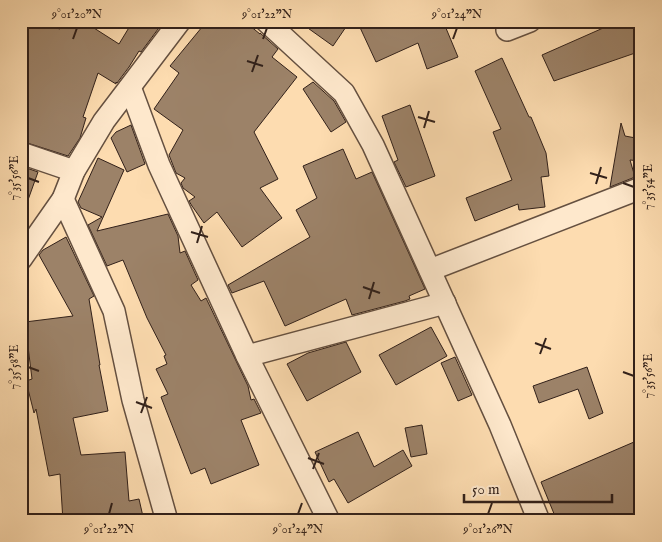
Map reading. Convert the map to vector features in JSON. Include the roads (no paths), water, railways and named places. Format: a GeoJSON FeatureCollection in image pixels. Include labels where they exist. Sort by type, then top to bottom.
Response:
{"type":"FeatureCollection","features":[{"type":"Feature","properties":{"kind":"street"},"geometry":{"type":"LineString","coordinates":[[21,259],[63,199],[74,172],[104,121],[180,21]]}},
{"type":"Feature","properties":{"kind":"street"},"geometry":{"type":"LineString","coordinates":[[266,21],[344,93],[373,145],[500,425],[539,521]]}},
{"type":"Feature","properties":{"kind":"street"},"geometry":{"type":"LineString","coordinates":[[507,30],[530,21]]}},
{"type":"Feature","properties":{"kind":"street"},"geometry":{"type":"LineString","coordinates":[[130,87],[159,165],[247,356],[329,521]]}},
{"type":"Feature","properties":{"kind":"street"},"geometry":{"type":"LineString","coordinates":[[21,153],[74,172]]}},
{"type":"Feature","properties":{"kind":"street"},"geometry":{"type":"LineString","coordinates":[[430,270],[641,188]]}},
{"type":"Feature","properties":{"kind":"street"},"geometry":{"type":"LineString","coordinates":[[63,199],[114,311],[133,400],[166,521]]}},
{"type":"Feature","properties":{"kind":"street"},"geometry":{"type":"LineString","coordinates":[[247,356],[445,302]]}}]}
